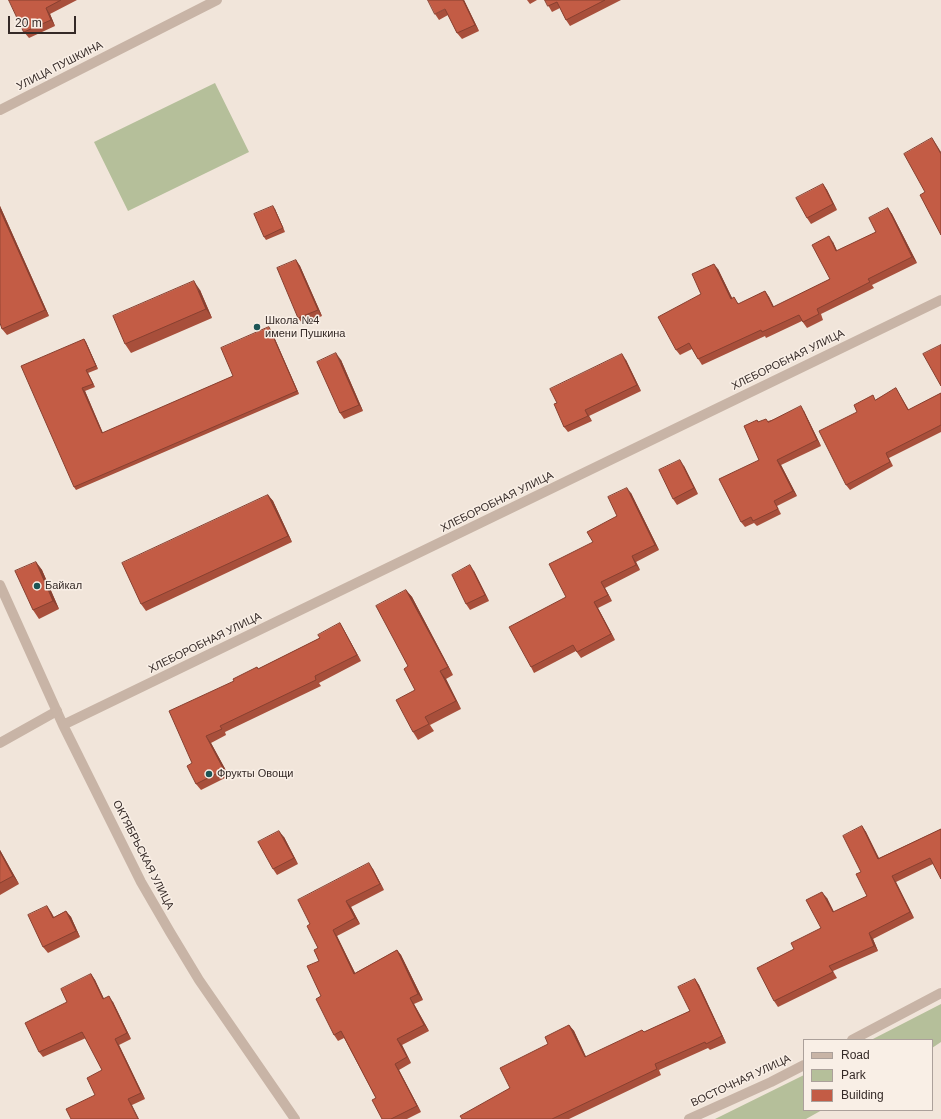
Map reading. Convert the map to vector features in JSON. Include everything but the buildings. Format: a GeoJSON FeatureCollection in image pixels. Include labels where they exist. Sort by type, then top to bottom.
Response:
{"type":"FeatureCollection","features":[{"type":"Feature","properties":{"kind":"street","name":"УЛИЦА ПУШКИНА"},"geometry":{"type":"LineString","coordinates":[[0,110],[218,0]]}},
{"type":"Feature","properties":{"kind":"street","name":"ХЛЕБОРОБНАЯ УЛИЦА"},"geometry":{"type":"LineString","coordinates":[[63,725],[941,300]]}},
{"type":"Feature","properties":{"kind":"street","name":"ОКТЯБРЬСКАЯ УЛИЦА"},"geometry":{"type":"LineString","coordinates":[[0,585],[56,711],[141,882],[199,980],[295,1119]]}},
{"type":"Feature","properties":{"kind":"street"},"geometry":{"type":"LineString","coordinates":[[0,743],[56,711]]}},
{"type":"Feature","properties":{"kind":"street"},"geometry":{"type":"LineString","coordinates":[[854,1039],[941,993]]}},
{"type":"Feature","properties":{"kind":"street","name":"ВОСТОЧНАЯ УЛИЦА"},"geometry":{"type":"LineString","coordinates":[[689,1119],[772,1082],[803,1066]]}},
{"type":"Feature","properties":{"kind":"green space"},"geometry":{"type":"Polygon","coordinates":[[[215,83],[249,152],[128,211],[94,142],[215,83]]]}},
{"type":"Feature","properties":{"kind":"green space"},"geometry":{"type":"Polygon","coordinates":[[[941,1004],[941,1042],[933,1047],[933,1039],[873,1039],[941,1004]]]}},
{"type":"Feature","properties":{"kind":"green space"},"geometry":{"type":"Polygon","coordinates":[[[803,1075],[803,1111],[820,1111],[806,1119],[715,1119],[803,1075]]]}},
{"type":"Feature","properties":{"kind":"place","name":"Школа №4 имени Пушкина"},"geometry":{"type":"Point","coordinates":[257,327]}},
{"type":"Feature","properties":{"kind":"place","name":"Байкал"},"geometry":{"type":"Point","coordinates":[37,586]}},
{"type":"Feature","properties":{"kind":"place","name":"Фрукты Овощи"},"geometry":{"type":"Point","coordinates":[209,774]}}]}
